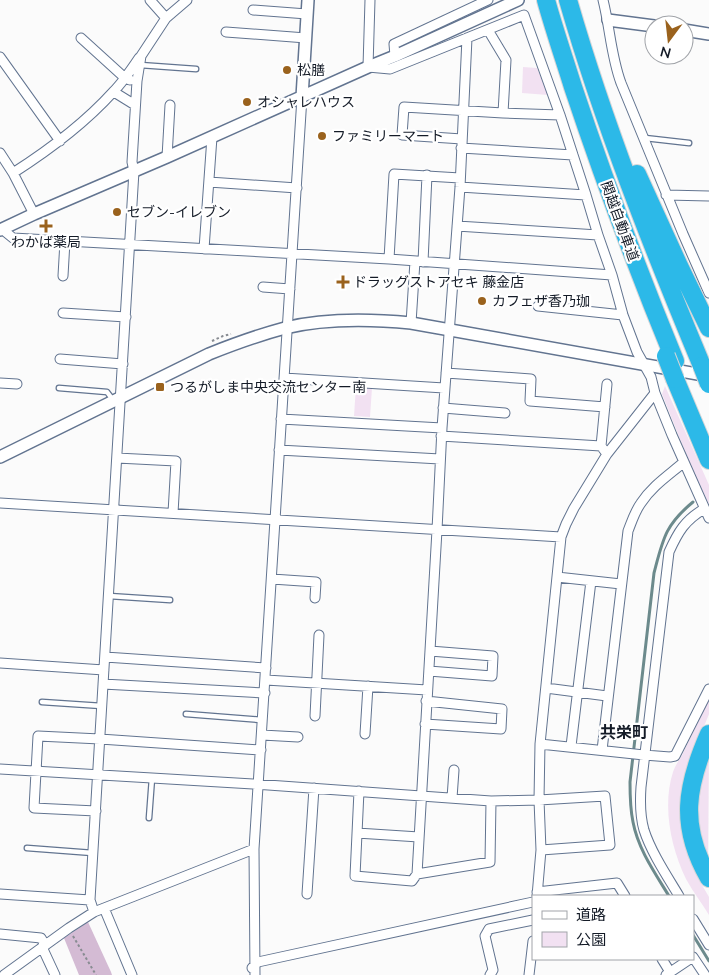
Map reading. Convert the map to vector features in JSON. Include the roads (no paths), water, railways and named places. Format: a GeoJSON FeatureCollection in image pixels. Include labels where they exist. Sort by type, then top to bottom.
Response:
{"type":"FeatureCollection","features":[{"type":"Feature","properties":{"kind":"highway","name":"関越自動車道"},"geometry":{"type":"LineString","coordinates":[[546,0],[616,211],[679,380],[709,437]]}},
{"type":"Feature","properties":{"kind":"highway","name":"関越自動車道"},"geometry":{"type":"LineString","coordinates":[[568,0],[636,204],[709,384]]}},
{"type":"Feature","properties":{"kind":"highway"},"geometry":{"type":"LineString","coordinates":[[590,68],[709,328]]}},
{"type":"Feature","properties":{"kind":"highway"},"geometry":{"type":"LineString","coordinates":[[679,380],[709,460]]}},
{"type":"Feature","properties":{"kind":"highway"},"geometry":{"type":"LineString","coordinates":[[709,734],[696,766],[689,797],[689,810],[696,853],[709,878]]}},
{"type":"Feature","properties":{"kind":"street"},"geometry":{"type":"LineString","coordinates":[[150,0],[166,18]]}},
{"type":"Feature","properties":{"kind":"street"},"geometry":{"type":"LineString","coordinates":[[13,174],[42,155],[81,124],[114,92],[140,60],[166,18],[187,0]]}},
{"type":"Feature","properties":{"kind":"street"},"geometry":{"type":"LineString","coordinates":[[255,970],[254,849],[308,0]]}},
{"type":"Feature","properties":{"kind":"street"},"geometry":{"type":"LineString","coordinates":[[368,67],[370,0]]}},
{"type":"Feature","properties":{"kind":"street"},"geometry":{"type":"LineString","coordinates":[[466,0],[476,6]]}},
{"type":"Feature","properties":{"kind":"street"},"geometry":{"type":"LineString","coordinates":[[395,56],[394,44],[488,0]]}},
{"type":"Feature","properties":{"kind":"street"},"geometry":{"type":"LineString","coordinates":[[1,230],[518,0]]}},
{"type":"Feature","properties":{"kind":"street"},"geometry":{"type":"LineString","coordinates":[[603,0],[615,66],[666,194],[709,293]]}},
{"type":"Feature","properties":{"kind":"street"},"geometry":{"type":"LineString","coordinates":[[253,10],[307,14]]}},
{"type":"Feature","properties":{"kind":"street"},"geometry":{"type":"LineString","coordinates":[[368,67],[390,68],[524,15],[560,115],[612,275],[623,315],[637,352],[651,377],[655,393],[709,518]]}},
{"type":"Feature","properties":{"kind":"street"},"geometry":{"type":"LineString","coordinates":[[608,20],[644,25]]}},
{"type":"Feature","properties":{"kind":"street"},"geometry":{"type":"LineString","coordinates":[[488,30],[506,60],[504,114]]}},
{"type":"Feature","properties":{"kind":"street"},"geometry":{"type":"LineString","coordinates":[[226,32],[306,38]]}},
{"type":"Feature","properties":{"kind":"street"},"geometry":{"type":"LineString","coordinates":[[694,32],[709,34]]}},
{"type":"Feature","properties":{"kind":"street"},"geometry":{"type":"LineString","coordinates":[[81,38],[125,78],[137,81]]}},
{"type":"Feature","properties":{"kind":"street"},"geometry":{"type":"LineString","coordinates":[[359,791],[355,876],[412,880],[417,874],[441,432],[460,182],[467,38]]}},
{"type":"Feature","properties":{"kind":"street"},"geometry":{"type":"LineString","coordinates":[[0,57],[60,141]]}},
{"type":"Feature","properties":{"kind":"street"},"geometry":{"type":"LineString","coordinates":[[94,912],[90,900],[117,458],[117,398],[123,364],[134,171],[132,162],[140,60]]}},
{"type":"Feature","properties":{"kind":"street"},"geometry":{"type":"LineString","coordinates":[[114,92],[136,105]]}},
{"type":"Feature","properties":{"kind":"street"},"geometry":{"type":"LineString","coordinates":[[167,157],[170,105]]}},
{"type":"Feature","properties":{"kind":"street"},"geometry":{"type":"LineString","coordinates":[[560,115],[504,114],[404,107],[402,135],[462,144],[573,155]]}},
{"type":"Feature","properties":{"kind":"street"},"geometry":{"type":"LineString","coordinates":[[204,250],[212,137]]}},
{"type":"Feature","properties":{"kind":"street"},"geometry":{"type":"LineString","coordinates":[[0,153],[34,214]]}},
{"type":"Feature","properties":{"kind":"street"},"geometry":{"type":"LineString","coordinates":[[389,259],[394,174],[428,176],[460,182],[586,195]]}},
{"type":"Feature","properties":{"kind":"street"},"geometry":{"type":"LineString","coordinates":[[412,323],[428,176]]}},
{"type":"Feature","properties":{"kind":"street"},"geometry":{"type":"LineString","coordinates":[[209,182],[297,188]]}},
{"type":"Feature","properties":{"kind":"street"},"geometry":{"type":"LineString","coordinates":[[666,194],[709,196]]}},
{"type":"Feature","properties":{"kind":"street"},"geometry":{"type":"LineString","coordinates":[[457,226],[598,236]]}},
{"type":"Feature","properties":{"kind":"street"},"geometry":{"type":"LineString","coordinates":[[1,230],[14,238],[389,259],[612,275]]}},
{"type":"Feature","properties":{"kind":"street"},"geometry":{"type":"LineString","coordinates":[[62,276],[65,241]]}},
{"type":"Feature","properties":{"kind":"street"},"geometry":{"type":"LineString","coordinates":[[263,287],[290,289]]}},
{"type":"Feature","properties":{"kind":"street"},"geometry":{"type":"LineString","coordinates":[[538,306],[623,315]]}},
{"type":"Feature","properties":{"kind":"street"},"geometry":{"type":"LineString","coordinates":[[63,312],[126,317]]}},
{"type":"Feature","properties":{"kind":"street"},"geometry":{"type":"LineString","coordinates":[[0,456],[209,354],[244,340],[287,328],[340,320],[412,323],[644,365],[705,371]]}},
{"type":"Feature","properties":{"kind":"street"},"geometry":{"type":"LineString","coordinates":[[60,359],[123,364]]}},
{"type":"Feature","properties":{"kind":"street"},"geometry":{"type":"LineString","coordinates":[[446,373],[531,379],[530,401],[605,407]]}},
{"type":"Feature","properties":{"kind":"street"},"geometry":{"type":"LineString","coordinates":[[284,378],[444,388]]}},
{"type":"Feature","properties":{"kind":"street"},"geometry":{"type":"LineString","coordinates":[[0,383],[16,384]]}},
{"type":"Feature","properties":{"kind":"street"},"geometry":{"type":"LineString","coordinates":[[607,384],[601,446],[607,454]]}},
{"type":"Feature","properties":{"kind":"street"},"geometry":{"type":"LineString","coordinates":[[624,895],[617,882],[537,894],[541,850],[539,800],[540,744],[561,537],[574,508],[607,454],[655,393]]}},
{"type":"Feature","properties":{"kind":"street"},"geometry":{"type":"LineString","coordinates":[[443,408],[505,413]]}},
{"type":"Feature","properties":{"kind":"street"},"geometry":{"type":"LineString","coordinates":[[281,418],[601,446]]}},
{"type":"Feature","properties":{"kind":"street"},"geometry":{"type":"LineString","coordinates":[[280,450],[440,459]]}},
{"type":"Feature","properties":{"kind":"street"},"geometry":{"type":"LineString","coordinates":[[117,458],[176,461],[173,513]]}},
{"type":"Feature","properties":{"kind":"street"},"geometry":{"type":"LineString","coordinates":[[602,750],[628,531],[641,502],[684,462]]}},
{"type":"Feature","properties":{"kind":"street"},"geometry":{"type":"LineString","coordinates":[[0,503],[561,537]]}},
{"type":"Feature","properties":{"kind":"street"},"geometry":{"type":"LineString","coordinates":[[678,895],[658,861],[644,830],[640,807],[640,787],[669,552],[678,532],[696,514],[704,509]]}},
{"type":"Feature","properties":{"kind":"street"},"geometry":{"type":"LineString","coordinates":[[557,577],[621,584]]}},
{"type":"Feature","properties":{"kind":"street"},"geometry":{"type":"LineString","coordinates":[[272,579],[316,582],[315,598]]}},
{"type":"Feature","properties":{"kind":"street"},"geometry":{"type":"LineString","coordinates":[[571,746],[591,581]]}},
{"type":"Feature","properties":{"kind":"street"},"geometry":{"type":"LineString","coordinates":[[315,716],[319,635]]}},
{"type":"Feature","properties":{"kind":"street"},"geometry":{"type":"LineString","coordinates":[[429,671],[492,676],[493,656],[430,651]]}},
{"type":"Feature","properties":{"kind":"street"},"geometry":{"type":"LineString","coordinates":[[105,657],[266,668]]}},
{"type":"Feature","properties":{"kind":"street"},"geometry":{"type":"LineString","coordinates":[[0,664],[104,670]]}},
{"type":"Feature","properties":{"kind":"street"},"geometry":{"type":"LineString","coordinates":[[266,680],[427,690]]}},
{"type":"Feature","properties":{"kind":"street"},"geometry":{"type":"LineString","coordinates":[[103,684],[265,693]]}},
{"type":"Feature","properties":{"kind":"street"},"geometry":{"type":"LineString","coordinates":[[365,734],[368,686]]}},
{"type":"Feature","properties":{"kind":"street"},"geometry":{"type":"LineString","coordinates":[[546,688],[607,696]]}},
{"type":"Feature","properties":{"kind":"street"},"geometry":{"type":"LineString","coordinates":[[540,744],[644,755],[676,756],[709,689]]}},
{"type":"Feature","properties":{"kind":"street"},"geometry":{"type":"LineString","coordinates":[[425,724],[501,730],[502,709],[426,702]]}},
{"type":"Feature","properties":{"kind":"street"},"geometry":{"type":"LineString","coordinates":[[262,735],[298,737]]}},
{"type":"Feature","properties":{"kind":"street"},"geometry":{"type":"LineString","coordinates":[[96,811],[34,808],[38,736],[261,750]]}},
{"type":"Feature","properties":{"kind":"street"},"geometry":{"type":"LineString","coordinates":[[0,769],[491,801],[605,796],[610,845],[541,850]]}},
{"type":"Feature","properties":{"kind":"street"},"geometry":{"type":"LineString","coordinates":[[452,798],[454,770]]}},
{"type":"Feature","properties":{"kind":"street"},"geometry":{"type":"LineString","coordinates":[[307,894],[314,788]]}},
{"type":"Feature","properties":{"kind":"street"},"geometry":{"type":"LineString","coordinates":[[417,874],[490,862],[491,801]]}},
{"type":"Feature","properties":{"kind":"street"},"geometry":{"type":"LineString","coordinates":[[357,833],[419,837]]}},
{"type":"Feature","properties":{"kind":"street"},"geometry":{"type":"LineString","coordinates":[[4,975],[94,912],[254,849]]}},
{"type":"Feature","properties":{"kind":"street"},"geometry":{"type":"LineString","coordinates":[[0,894],[90,900]]}},
{"type":"Feature","properties":{"kind":"street"},"geometry":{"type":"LineString","coordinates":[[249,975],[255,970],[258,962],[532,902]]}},
{"type":"Feature","properties":{"kind":"street"},"geometry":{"type":"LineString","coordinates":[[104,908],[132,975]]}},
{"type":"Feature","properties":{"kind":"street"},"geometry":{"type":"LineString","coordinates":[[490,975],[493,970],[485,936],[488,929],[532,920]]}},
{"type":"Feature","properties":{"kind":"street"},"geometry":{"type":"LineString","coordinates":[[694,922],[709,945]]}},
{"type":"Feature","properties":{"kind":"street"},"geometry":{"type":"LineString","coordinates":[[0,934],[41,938],[55,975]]}},
{"type":"Feature","properties":{"kind":"street"},"geometry":{"type":"LineString","coordinates":[[529,975],[532,950]]}},
{"type":"Feature","properties":{"kind":"street"},"geometry":{"type":"LineString","coordinates":[[662,960],[668,974],[688,960]]}},
{"type":"Feature","properties":{"kind":"street"},"geometry":{"type":"LineString","coordinates":[[693,960],[705,975]]}},
{"type":"Feature","properties":{"kind":"lane"},"geometry":{"type":"LineString","coordinates":[[140,60],[196,69]]}},
{"type":"Feature","properties":{"kind":"lane"},"geometry":{"type":"LineString","coordinates":[[643,138],[689,143]]}},
{"type":"Feature","properties":{"kind":"lane"},"geometry":{"type":"LineString","coordinates":[[60,388],[107,392],[117,398]]}},
{"type":"Feature","properties":{"kind":"lane"},"geometry":{"type":"LineString","coordinates":[[109,596],[170,600]]}},
{"type":"Feature","properties":{"kind":"lane"},"geometry":{"type":"LineString","coordinates":[[42,702],[102,706]]}},
{"type":"Feature","properties":{"kind":"lane"},"geometry":{"type":"LineString","coordinates":[[186,714],[263,720]]}},
{"type":"Feature","properties":{"kind":"lane"},"geometry":{"type":"LineString","coordinates":[[149,818],[152,778]]}},
{"type":"Feature","properties":{"kind":"lane"},"geometry":{"type":"LineString","coordinates":[[27,848],[93,853]]}},
{"type":"Feature","properties":{"kind":"waterway"},"geometry":{"type":"LineString","coordinates":[[668,895],[648,861],[635,832],[631,812],[630,782],[654,573],[666,533],[676,518],[693,502]]}},
{"type":"Feature","properties":{"kind":"waterway"},"geometry":{"type":"LineString","coordinates":[[694,937],[709,961]]}},
{"type":"Feature","properties":{"kind":"place","name":"松膳"},"geometry":{"type":"Point","coordinates":[287,70]}},
{"type":"Feature","properties":{"kind":"place","name":"オシャレハウス"},"geometry":{"type":"Point","coordinates":[247,102]}},
{"type":"Feature","properties":{"kind":"place","name":"ファミリーマート"},"geometry":{"type":"Point","coordinates":[322,136]}},
{"type":"Feature","properties":{"kind":"place","name":"セブン-イレブン"},"geometry":{"type":"Point","coordinates":[117,212]}},
{"type":"Feature","properties":{"kind":"place","name":"わかば薬局"},"geometry":{"type":"Point","coordinates":[46,226]}},
{"type":"Feature","properties":{"kind":"place","name":"ドラッグストアセキ 藤金店"},"geometry":{"type":"Point","coordinates":[343,282]}},
{"type":"Feature","properties":{"kind":"place","name":"カフェザ香乃珈"},"geometry":{"type":"Point","coordinates":[482,301]}},
{"type":"Feature","properties":{"kind":"place","name":"つるがしま中央交流センター南"},"geometry":{"type":"Point","coordinates":[160,387]}},
{"type":"Feature","properties":{"kind":"district","name":"共栄町"},"geometry":{"type":"Point","coordinates":[624,732]}}]}
